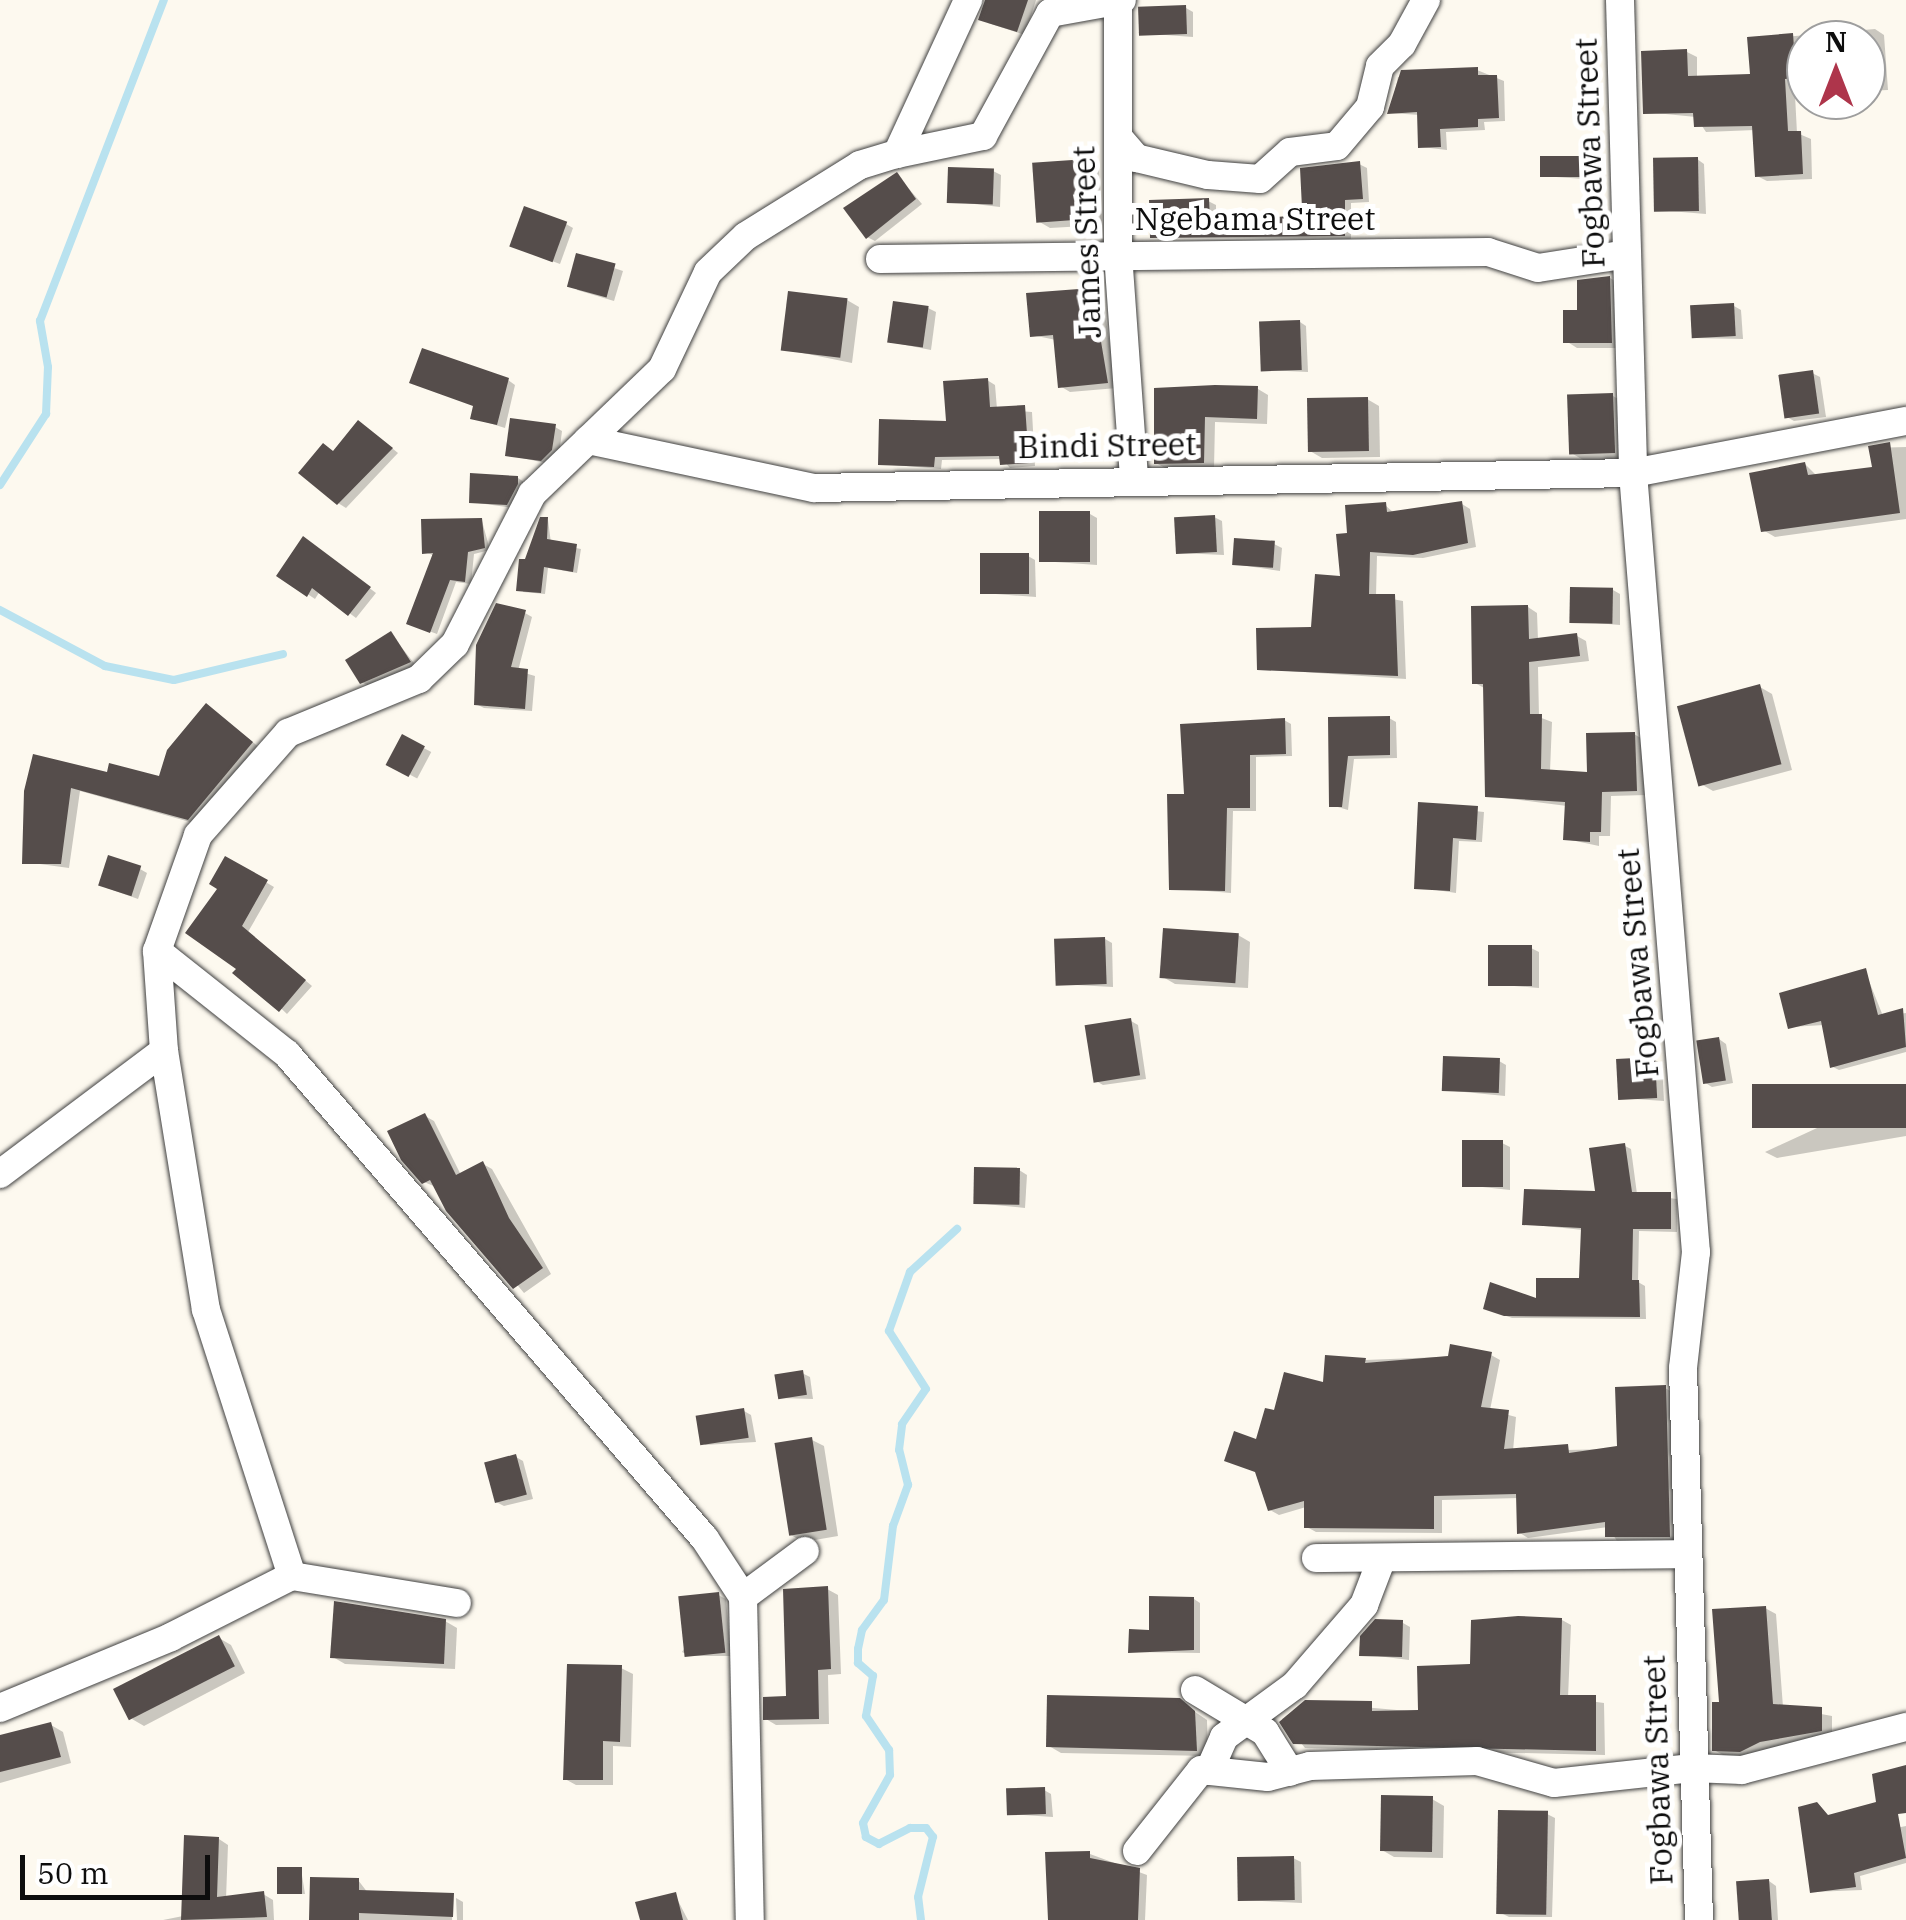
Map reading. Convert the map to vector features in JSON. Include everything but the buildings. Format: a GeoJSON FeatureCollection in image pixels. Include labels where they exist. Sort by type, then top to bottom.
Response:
{"type":"FeatureCollection","features":[{"type":"Feature","properties":{"kind":"street"},"geometry":{"type":"LineString","coordinates":[[897,154],[968,0]]}},
{"type":"Feature","properties":{"kind":"street"},"geometry":{"type":"LineString","coordinates":[[1118,138],[1136,158],[1208,175],[1260,179],[1290,152],[1337,146],[1370,107],[1380,66],[1402,44],[1426,0]]}},
{"type":"Feature","properties":{"kind":"street","name":"Fogbawa Street"},"geometry":{"type":"LineString","coordinates":[[1620,0],[1633,474],[1696,1252],[1683,1368],[1684,1554],[1699,1920]]}},
{"type":"Feature","properties":{"kind":"street"},"geometry":{"type":"LineString","coordinates":[[292,1576],[206,1310],[164,1051],[156,951],[198,834],[288,733],[419,679],[455,644],[532,494],[662,369],[708,272],[746,236],[860,165],[982,136],[1050,13],[1120,2]]}},
{"type":"Feature","properties":{"kind":"street","name":"James Street"},"geometry":{"type":"LineString","coordinates":[[1120,2],[1118,254],[1134,478]]}},
{"type":"Feature","properties":{"kind":"street","name":"Ngebama Street"},"geometry":{"type":"LineString","coordinates":[[880,258],[1488,252],[1538,268],[1627,254]]}},
{"type":"Feature","properties":{"kind":"street","name":"Bindi Street"},"geometry":{"type":"LineString","coordinates":[[588,440],[814,488],[1134,478],[1633,474],[1906,421]]}},
{"type":"Feature","properties":{"kind":"street"},"geometry":{"type":"LineString","coordinates":[[156,951],[287,1054],[705,1539],[743,1597],[750,1920]]}},
{"type":"Feature","properties":{"kind":"street"},"geometry":{"type":"LineString","coordinates":[[0,1174],[164,1051]]}},
{"type":"Feature","properties":{"kind":"street"},"geometry":{"type":"LineString","coordinates":[[743,1597],[805,1551]]}},
{"type":"Feature","properties":{"kind":"street"},"geometry":{"type":"LineString","coordinates":[[1316,1558],[1684,1554]]}},
{"type":"Feature","properties":{"kind":"street"},"geometry":{"type":"LineString","coordinates":[[1209,1771],[1224,1737],[1251,1722],[1295,1686],[1364,1605],[1382,1558]]}},
{"type":"Feature","properties":{"kind":"street"},"geometry":{"type":"LineString","coordinates":[[0,1708],[171,1638],[292,1576],[457,1604]]}},
{"type":"Feature","properties":{"kind":"street"},"geometry":{"type":"LineString","coordinates":[[1195,1690],[1251,1722],[1290,1772]]}},
{"type":"Feature","properties":{"kind":"street"},"geometry":{"type":"LineString","coordinates":[[1137,1850],[1201,1770],[1268,1778],[1290,1772],[1477,1762],[1554,1783],[1692,1768],[1742,1770],[1906,1727]]}},
{"type":"Feature","properties":{"kind":"waterway"},"geometry":{"type":"LineString","coordinates":[[0,485],[46,414],[48,367],[40,321],[164,0]]}},
{"type":"Feature","properties":{"kind":"waterway"},"geometry":{"type":"LineString","coordinates":[[0,610],[105,666],[174,680],[283,654]]}},
{"type":"Feature","properties":{"kind":"waterway"},"geometry":{"type":"LineString","coordinates":[[921,1920],[918,1897],[933,1837],[926,1828],[910,1828],[879,1844],[866,1837],[863,1823],[890,1775],[889,1750],[866,1716],[873,1676],[858,1663],[858,1649],[862,1630],[884,1600],[893,1526],[908,1485],[899,1450],[902,1424],[926,1389],[889,1331],[910,1272],[957,1229]]}}]}
